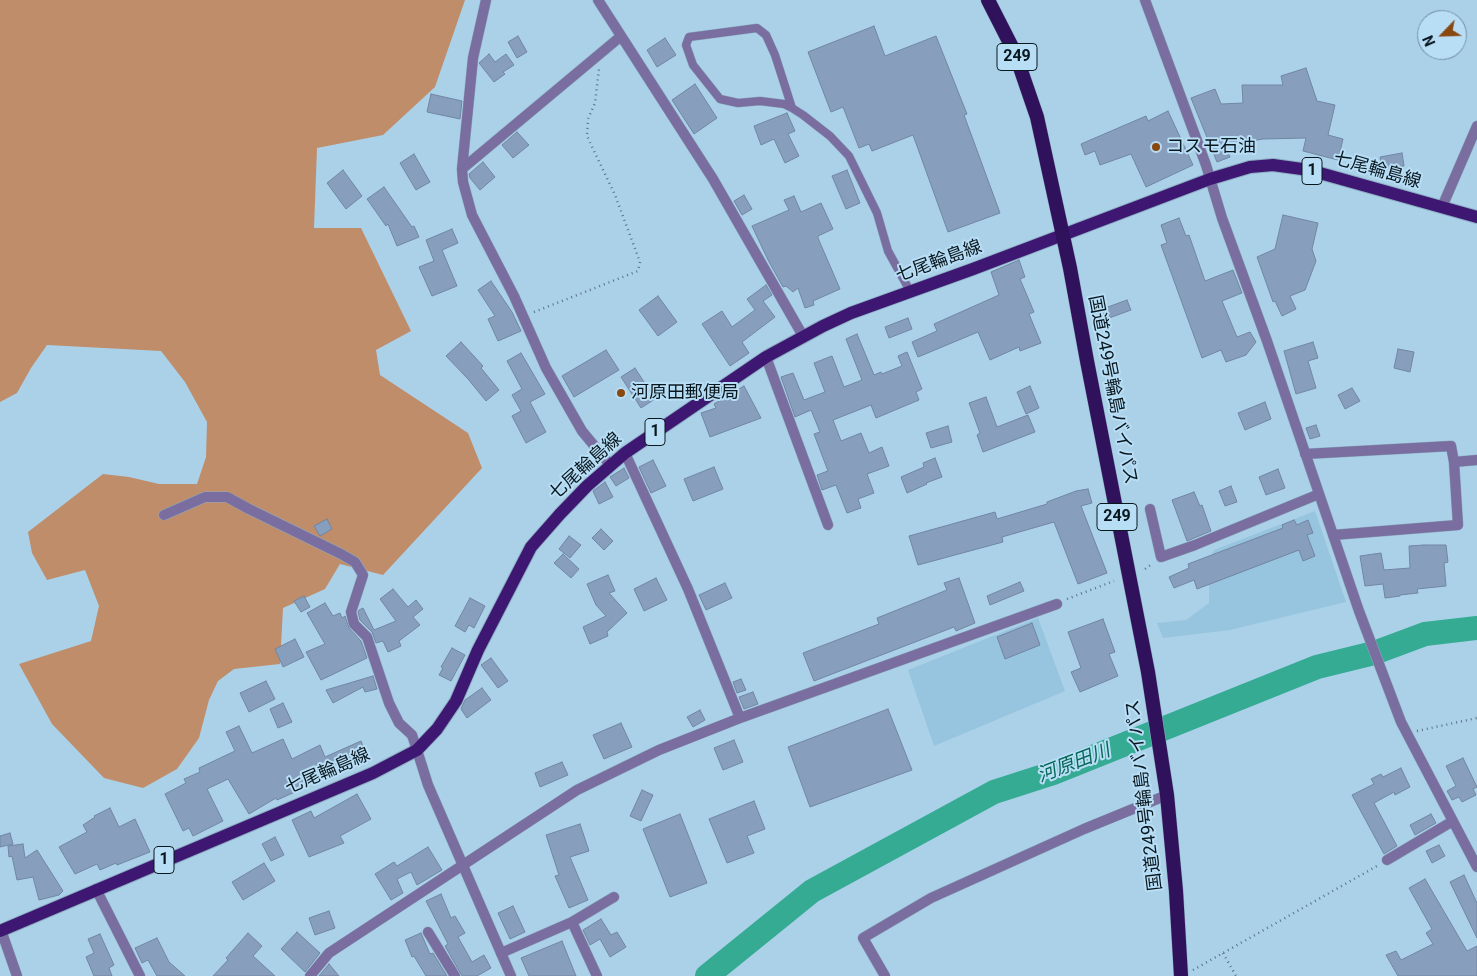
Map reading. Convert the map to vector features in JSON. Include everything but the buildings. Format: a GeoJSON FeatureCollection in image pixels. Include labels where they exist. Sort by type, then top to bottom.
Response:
{"type":"FeatureCollection","features":[{"type":"Feature","properties":{"kind":"highway","name":"国道249号輪島バイパス"},"geometry":{"type":"LineString","coordinates":[[988,0],[1015,53],[1028,87],[1037,117],[1063,234],[1148,672],[1167,795],[1184,974]]}},
{"type":"Feature","properties":{"kind":"main road","name":"七尾輪島線"},"geometry":{"type":"LineString","coordinates":[[1,930],[372,773],[416,750],[438,729],[456,701],[478,650],[531,547],[587,486],[625,453],[766,357],[851,313],[1210,179],[1250,166],[1273,165],[1310,170],[1477,217]]}},
{"type":"Feature","properties":{"kind":"street"},"geometry":{"type":"LineString","coordinates":[[486,0],[473,58],[462,170],[463,182],[472,215],[523,316],[546,368],[582,431],[611,466]]}},
{"type":"Feature","properties":{"kind":"street"},"geometry":{"type":"LineString","coordinates":[[598,0],[713,179],[804,336]]}},
{"type":"Feature","properties":{"kind":"street"},"geometry":{"type":"LineString","coordinates":[[1145,0],[1206,165],[1222,218],[1267,341],[1359,611],[1401,722],[1477,867]]}},
{"type":"Feature","properties":{"kind":"street"},"geometry":{"type":"LineString","coordinates":[[462,170],[620,36]]}},
{"type":"Feature","properties":{"kind":"street"},"geometry":{"type":"LineString","coordinates":[[1442,207],[1477,126]]}},
{"type":"Feature","properties":{"kind":"street"},"geometry":{"type":"LineString","coordinates":[[766,357],[828,526]]}},
{"type":"Feature","properties":{"kind":"street"},"geometry":{"type":"LineString","coordinates":[[1305,454],[1451,446],[1454,462],[1458,525],[1333,535]]}},
{"type":"Feature","properties":{"kind":"street"},"geometry":{"type":"LineString","coordinates":[[625,453],[688,589],[740,718]]}},
{"type":"Feature","properties":{"kind":"street"},"geometry":{"type":"LineString","coordinates":[[1454,462],[1477,460]]}},
{"type":"Feature","properties":{"kind":"street"},"geometry":{"type":"LineString","coordinates":[[1150,509],[1161,557],[1319,494]]}},
{"type":"Feature","properties":{"kind":"street"},"geometry":{"type":"LineString","coordinates":[[164,515],[205,497],[227,497],[355,562],[363,575],[351,612],[354,624],[367,637],[389,703],[399,723],[412,735],[428,784],[510,976]]}},
{"type":"Feature","properties":{"kind":"street"},"geometry":{"type":"LineString","coordinates":[[310,976],[329,953],[578,790],[659,750],[740,718],[1057,604]]}},
{"type":"Feature","properties":{"kind":"street"},"geometry":{"type":"LineString","coordinates":[[885,976],[863,938],[931,898],[1084,829],[1167,795]]}},
{"type":"Feature","properties":{"kind":"street"},"geometry":{"type":"LineString","coordinates":[[1387,860],[1453,821]]}},
{"type":"Feature","properties":{"kind":"street"},"geometry":{"type":"LineString","coordinates":[[96,889],[140,976]]}},
{"type":"Feature","properties":{"kind":"street"},"geometry":{"type":"LineString","coordinates":[[501,953],[572,922],[614,896]]}},
{"type":"Feature","properties":{"kind":"street"},"geometry":{"type":"LineString","coordinates":[[572,922],[597,976]]}},
{"type":"Feature","properties":{"kind":"street"},"geometry":{"type":"LineString","coordinates":[[1,930],[17,976]]}},
{"type":"Feature","properties":{"kind":"street"},"geometry":{"type":"LineString","coordinates":[[428,932],[455,976]]}},
{"type":"Feature","properties":{"kind":"lane"},"geometry":{"type":"LineString","coordinates":[[792,108],[775,55],[766,35],[757,28],[689,37],[686,45],[693,65],[720,99],[738,103],[760,101],[784,104],[830,136],[849,156],[877,213],[888,250],[910,291]]}},
{"type":"Feature","properties":{"kind":"path"},"geometry":{"type":"LineString","coordinates":[[523,316],[638,271],[640,262],[615,195],[587,136],[588,119],[595,103],[603,50]]}},
{"type":"Feature","properties":{"kind":"path"},"geometry":{"type":"LineString","coordinates":[[1057,604],[1114,581]]}},
{"type":"Feature","properties":{"kind":"path"},"geometry":{"type":"LineString","coordinates":[[1407,733],[1477,718]]}},
{"type":"Feature","properties":{"kind":"path"},"geometry":{"type":"LineString","coordinates":[[1184,974],[1387,860]]}},
{"type":"Feature","properties":{"kind":"path"},"geometry":{"type":"LineString","coordinates":[[1223,953],[1236,976]]}},
{"type":"Feature","properties":{"kind":"shaded area"},"geometry":{"type":"Polygon","coordinates":[[[0,0],[465,0],[435,87],[383,135],[317,148],[314,228],[361,228],[411,331],[376,350],[380,375],[468,433],[482,468],[383,575],[340,564],[325,589],[283,608],[280,664],[234,669],[218,681],[209,700],[199,738],[177,769],[143,788],[104,778],[52,724],[19,664],[91,641],[99,606],[85,570],[47,580],[32,553],[28,532],[103,474],[129,477],[159,484],[197,484],[206,457],[207,422],[185,382],[161,351],[47,345],[17,393],[0,402],[0,0]]]}},
{"type":"Feature","properties":{"kind":"shaded area"},"geometry":{"type":"Polygon","coordinates":[[[1315,511],[1346,602],[1230,630],[1163,638],[1157,623],[1186,620],[1209,603],[1209,562],[1214,550],[1315,511]]]}},
{"type":"Feature","properties":{"kind":"shaded area"},"geometry":{"type":"Polygon","coordinates":[[[1038,618],[1065,691],[934,746],[908,670],[1038,618]]]}},
{"type":"Feature","properties":{"kind":"waterway","name":"河原田川"},"geometry":{"type":"LineString","coordinates":[[707,976],[812,891],[994,792],[1053,773],[1317,667],[1374,653],[1425,634],[1477,628]]}},
{"type":"Feature","properties":{"kind":"place","name":"コスモ石油"},"geometry":{"type":"Point","coordinates":[1156,147]}},
{"type":"Feature","properties":{"kind":"place","name":"河原田郵便局"},"geometry":{"type":"Point","coordinates":[621,393]}}]}
